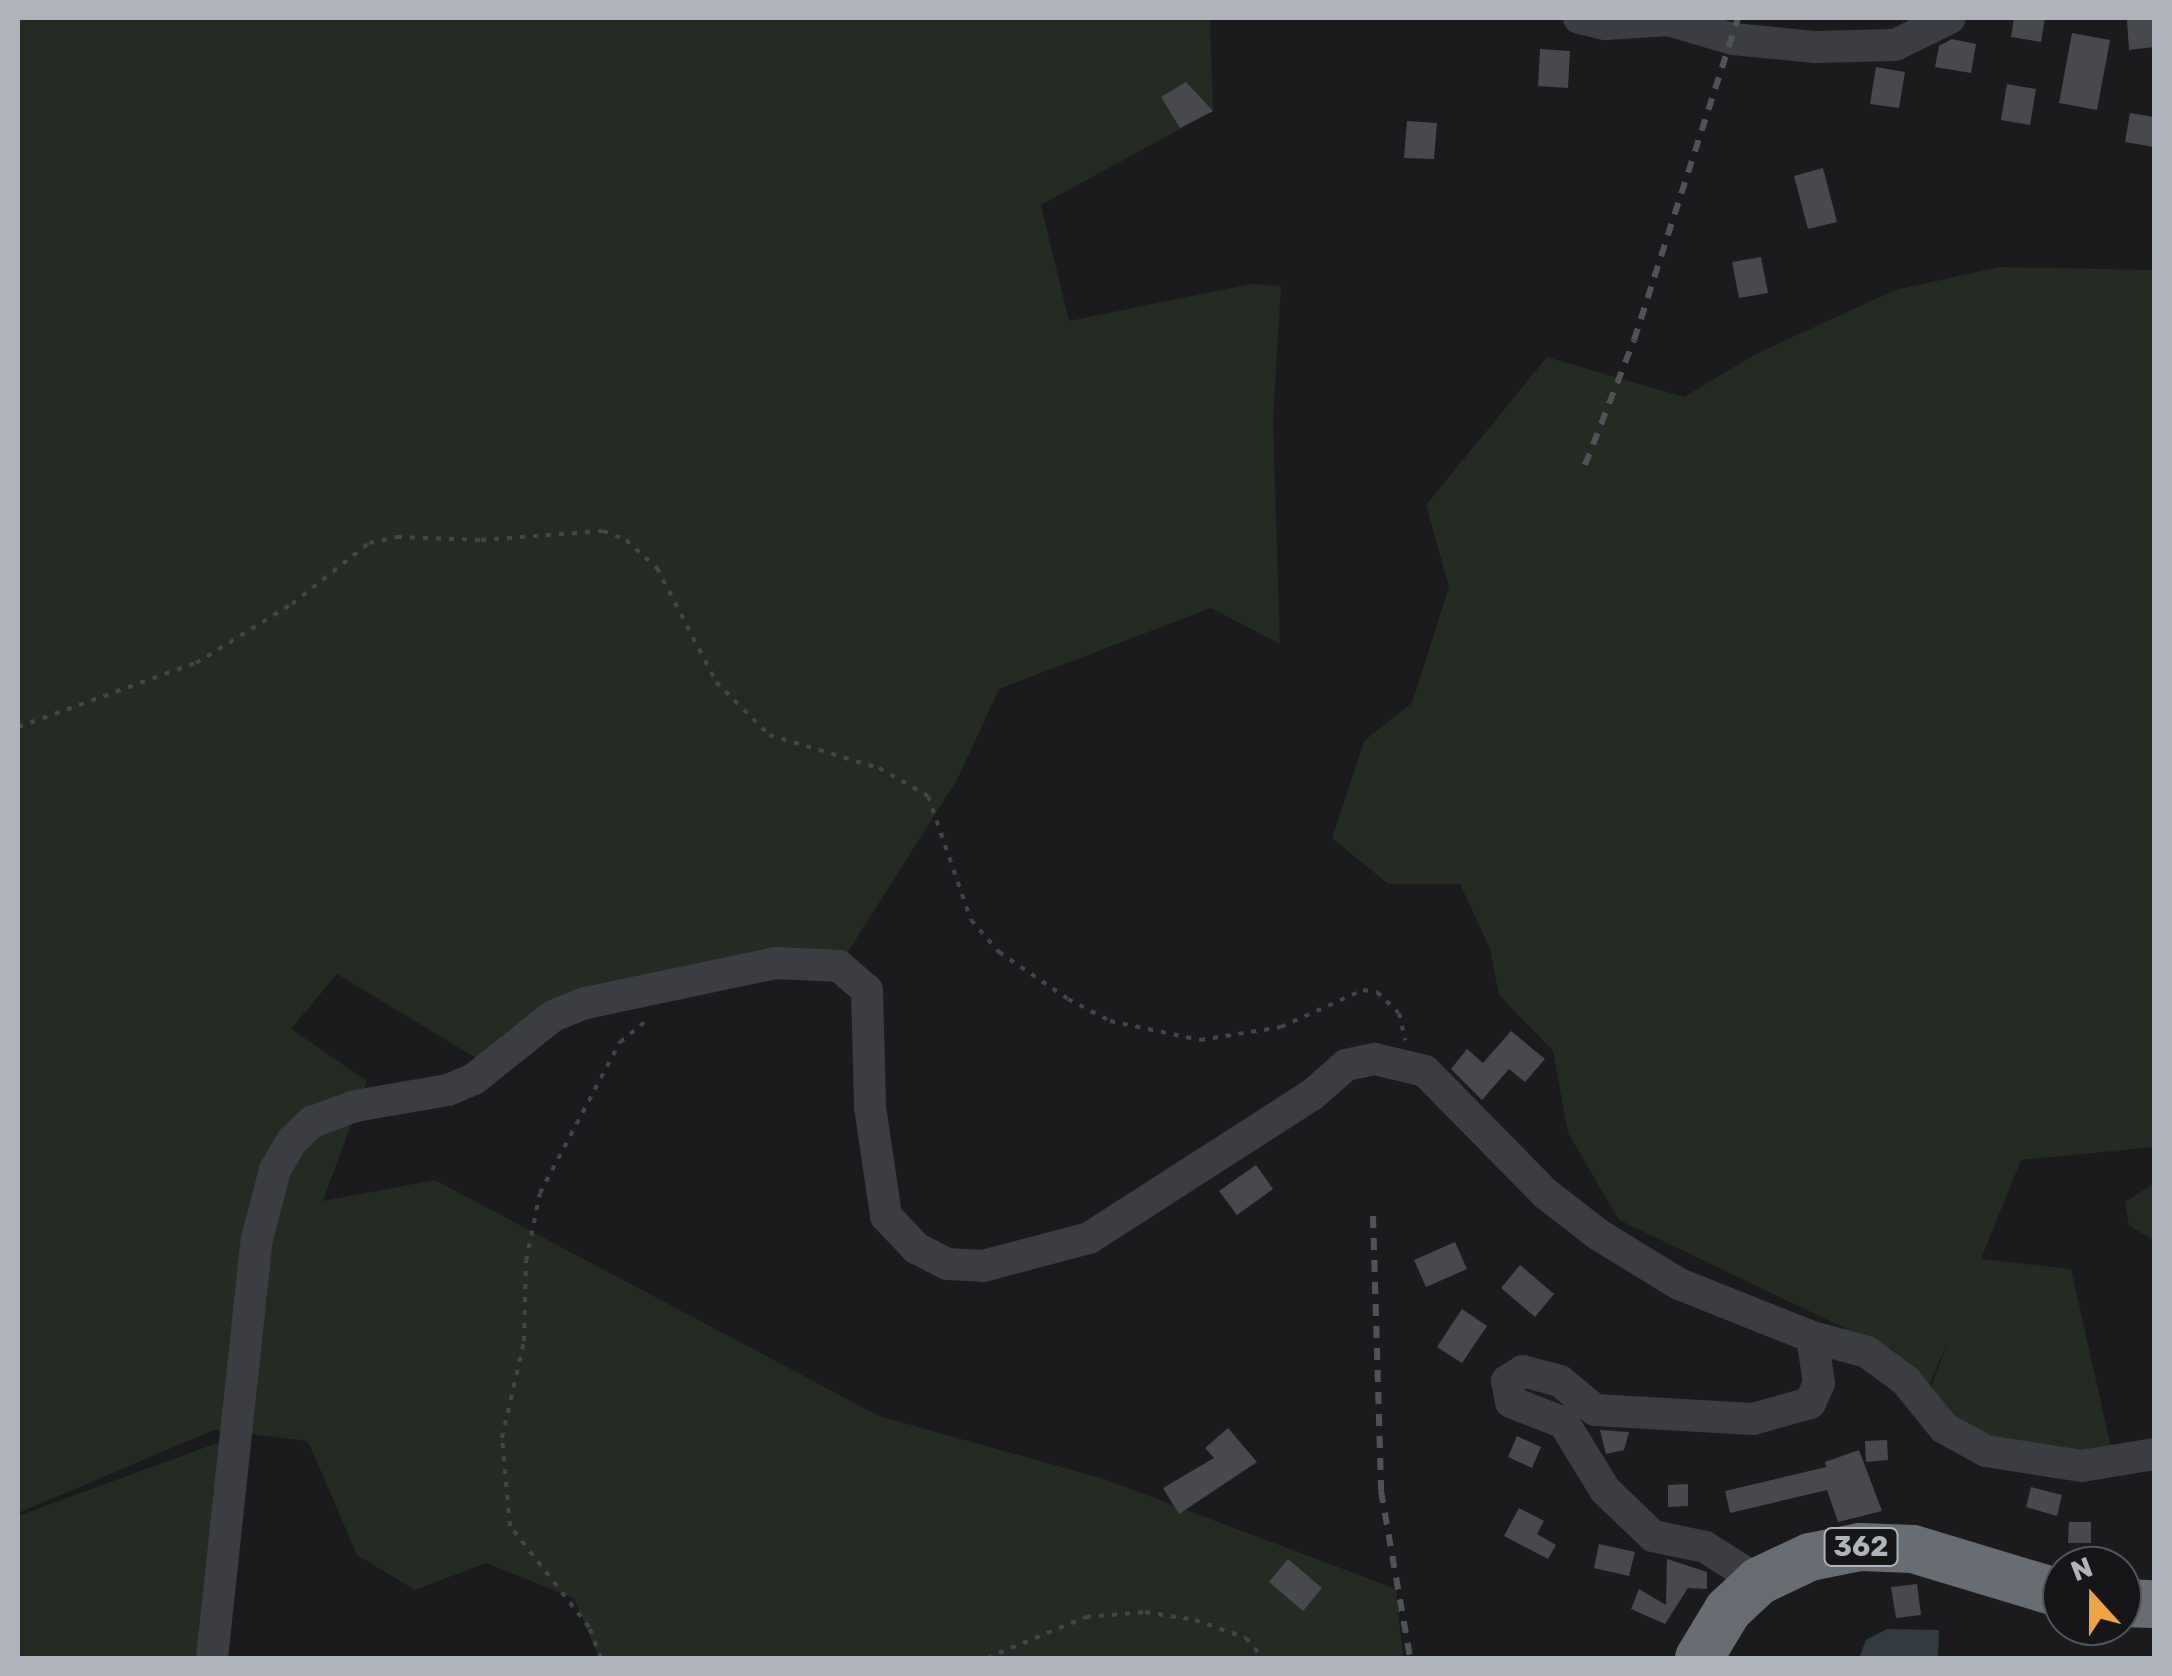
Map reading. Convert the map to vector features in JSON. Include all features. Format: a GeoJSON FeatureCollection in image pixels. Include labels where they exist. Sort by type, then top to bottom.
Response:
{"type":"FeatureCollection","features":[{"type":"Feature","properties":{"kind":"highway","name":"362"},"geometry":{"type":"LineString","coordinates":[[1699,1658],[1728,1610],[1759,1581],[1810,1557],[1860,1546],[1913,1549],[2042,1588]]}},
{"type":"Feature","properties":{"kind":"street"},"geometry":{"type":"LineString","coordinates":[[1579,18],[1606,24],[1668,20],[1733,39],[1814,47],[1895,45],[1950,18]]}},
{"type":"Feature","properties":{"kind":"street"},"geometry":{"type":"LineString","coordinates":[[212,1658],[257,1239],[275,1170],[312,1122],[474,1079],[553,1016],[586,1003],[776,963],[839,966],[866,990],[870,1107],[886,1216],[916,1248],[947,1264],[982,1266],[1088,1238],[1312,1095],[1346,1064],[1376,1058],[1410,1064],[1546,1194],[1599,1235],[1679,1284],[1812,1338],[1867,1352],[1906,1382],[1944,1428],[1986,1451],[2082,1466],[2154,1454]]}},
{"type":"Feature","properties":{"kind":"street"},"geometry":{"type":"LineString","coordinates":[[1759,1581],[1705,1548],[1653,1536],[1605,1490],[1564,1423],[1511,1402],[1507,1381],[1522,1371],[1560,1381],[1594,1410],[1753,1419],[1810,1403],[1819,1383],[1812,1338]]}},
{"type":"Feature","properties":{"kind":"path"},"geometry":{"type":"LineString","coordinates":[[18,727],[196,663],[292,604],[368,543],[397,536],[481,540],[602,531],[626,540],[657,568],[716,682],[770,735],[879,768],[928,796],[971,920],[999,952],[1068,999],[1110,1021],[1200,1040],[1282,1026],[1363,990],[1377,992],[1399,1014],[1410,1064]]}},
{"type":"Feature","properties":{"kind":"path"},"geometry":{"type":"LineString","coordinates":[[600,1658],[588,1627],[510,1526],[502,1438],[524,1341],[526,1260],[540,1193],[620,1042],[663,1012]]}},
{"type":"Feature","properties":{"kind":"path"},"geometry":{"type":"LineString","coordinates":[[987,1658],[1086,1617],[1145,1612],[1195,1620],[1246,1638],[1263,1658]]}},
{"type":"Feature","properties":{"kind":"shaded area"},"geometry":{"type":"Polygon","coordinates":[[[18,18],[1210,18],[1213,111],[1041,205],[1069,321],[1251,284],[1281,286],[1273,421],[1280,644],[1211,608],[999,689],[958,778],[839,966],[553,1016],[486,1064],[337,974],[291,1029],[367,1081],[323,1201],[435,1180],[879,1416],[1104,1479],[1396,1589],[1403,1658],[599,1658],[574,1598],[486,1563],[415,1590],[357,1555],[308,1441],[214,1430],[18,1513],[18,18]]]}},
{"type":"Feature","properties":{"kind":"shaded area"},"geometry":{"type":"Polygon","coordinates":[[[2000,267],[2154,270],[2154,1147],[2021,1160],[1981,1259],[2071,1269],[2111,1447],[2086,1459],[1993,1442],[1953,1424],[1928,1396],[1948,1342],[1929,1386],[1892,1351],[1619,1220],[1568,1133],[1553,1051],[1499,995],[1490,949],[1460,884],[1388,884],[1332,838],[1364,741],[1412,703],[1449,587],[1426,505],[1547,357],[1684,397],[1756,354],[1895,290],[2000,267]]]}},
{"type":"Feature","properties":{"kind":"shaded area"},"geometry":{"type":"Polygon","coordinates":[[[2154,1183],[2154,1241],[2129,1225],[2125,1202],[2154,1183]]]}},
{"type":"Feature","properties":{"kind":"shaded area"},"geometry":{"type":"Polygon","coordinates":[[[236,1436],[212,1658],[18,1658],[18,1516],[236,1436]]]}},
{"type":"Feature","properties":{"kind":"shaded area"},"geometry":{"type":"Polygon","coordinates":[[[1887,1629],[1939,1630],[1938,1658],[1859,1658],[1866,1640],[1887,1629]]]}},
{"type":"Feature","properties":{"kind":"building"},"geometry":{"type":"Polygon","coordinates":[[[2014,18],[2045,18],[2041,42],[2011,37],[2014,18]]]}},
{"type":"Feature","properties":{"kind":"building"},"geometry":{"type":"Polygon","coordinates":[[[2154,18],[2154,47],[2129,50],[2127,20],[2154,18]]]}},
{"type":"Feature","properties":{"kind":"building"},"geometry":{"type":"Polygon","coordinates":[[[2072,33],[2110,40],[2097,110],[2059,103],[2072,33]]]}},
{"type":"Feature","properties":{"kind":"building"},"geometry":{"type":"Polygon","coordinates":[[[1952,39],[1976,44],[1971,73],[1935,67],[1939,46],[1952,39]]]}},
{"type":"Feature","properties":{"kind":"building"},"geometry":{"type":"Polygon","coordinates":[[[1540,49],[1570,51],[1568,88],[1538,86],[1540,49]]]}},
{"type":"Feature","properties":{"kind":"building"},"geometry":{"type":"Polygon","coordinates":[[[1876,67],[1905,72],[1899,108],[1870,104],[1876,67]]]}},
{"type":"Feature","properties":{"kind":"building"},"geometry":{"type":"Polygon","coordinates":[[[1186,82],[1213,111],[1180,128],[1161,97],[1186,82]]]}},
{"type":"Feature","properties":{"kind":"building"},"geometry":{"type":"Polygon","coordinates":[[[2007,84],[2036,89],[2030,125],[2001,120],[2007,84]]]}},
{"type":"Feature","properties":{"kind":"building"},"geometry":{"type":"Polygon","coordinates":[[[2130,113],[2154,117],[2154,147],[2125,142],[2130,113]]]}},
{"type":"Feature","properties":{"kind":"building"},"geometry":{"type":"Polygon","coordinates":[[[1407,121],[1437,123],[1434,159],[1404,158],[1407,121]]]}},
{"type":"Feature","properties":{"kind":"building"},"geometry":{"type":"Polygon","coordinates":[[[1823,168],[1837,222],[1808,229],[1794,176],[1823,168]]]}},
{"type":"Feature","properties":{"kind":"building"},"geometry":{"type":"Polygon","coordinates":[[[1761,257],[1768,293],[1739,298],[1732,262],[1761,257]]]}},
{"type":"Feature","properties":{"kind":"building"},"geometry":{"type":"Polygon","coordinates":[[[1511,1031],[1545,1059],[1525,1082],[1509,1069],[1482,1100],[1451,1069],[1467,1049],[1483,1063],[1511,1031]]]}},
{"type":"Feature","properties":{"kind":"building"},"geometry":{"type":"Polygon","coordinates":[[[1256,1165],[1273,1189],[1237,1215],[1219,1191],[1256,1165]]]}},
{"type":"Feature","properties":{"kind":"building"},"geometry":{"type":"Polygon","coordinates":[[[1455,1242],[1467,1269],[1426,1287],[1414,1260],[1455,1242]]]}},
{"type":"Feature","properties":{"kind":"building"},"geometry":{"type":"Polygon","coordinates":[[[1520,1265],[1554,1294],[1535,1317],[1501,1288],[1520,1265]]]}},
{"type":"Feature","properties":{"kind":"building"},"geometry":{"type":"Polygon","coordinates":[[[1462,1309],[1487,1326],[1462,1363],[1437,1347],[1462,1309]]]}},
{"type":"Feature","properties":{"kind":"building"},"geometry":{"type":"Polygon","coordinates":[[[1228,1428],[1257,1462],[1179,1514],[1163,1488],[1214,1458],[1205,1448],[1228,1428]]]}},
{"type":"Feature","properties":{"kind":"building"},"geometry":{"type":"Polygon","coordinates":[[[1600,1430],[1629,1432],[1624,1450],[1606,1454],[1600,1430]]]}},
{"type":"Feature","properties":{"kind":"building"},"geometry":{"type":"Polygon","coordinates":[[[1517,1436],[1541,1447],[1532,1468],[1508,1457],[1517,1436]]]}},
{"type":"Feature","properties":{"kind":"building"},"geometry":{"type":"Polygon","coordinates":[[[1887,1440],[1888,1460],[1866,1462],[1865,1441],[1887,1440]]]}},
{"type":"Feature","properties":{"kind":"building"},"geometry":{"type":"Polygon","coordinates":[[[1859,1450],[1882,1511],[1838,1522],[1827,1490],[1730,1513],[1725,1491],[1826,1467],[1825,1462],[1859,1450]]]}},
{"type":"Feature","properties":{"kind":"building"},"geometry":{"type":"Polygon","coordinates":[[[1688,1484],[1688,1506],[1668,1507],[1668,1485],[1688,1484]]]}},
{"type":"Feature","properties":{"kind":"building"},"geometry":{"type":"Polygon","coordinates":[[[2031,1487],[2062,1495],[2057,1516],[2026,1507],[2031,1487]]]}},
{"type":"Feature","properties":{"kind":"building"},"geometry":{"type":"Polygon","coordinates":[[[1519,1508],[1544,1521],[1537,1534],[1556,1545],[1548,1559],[1504,1536],[1519,1508]]]}},
{"type":"Feature","properties":{"kind":"building"},"geometry":{"type":"Polygon","coordinates":[[[2069,1522],[2091,1522],[2091,1543],[2068,1543],[2069,1522]]]}},
{"type":"Feature","properties":{"kind":"building"},"geometry":{"type":"Polygon","coordinates":[[[1599,1544],[1635,1552],[1629,1576],[1594,1568],[1599,1544]]]}},
{"type":"Feature","properties":{"kind":"building"},"geometry":{"type":"Polygon","coordinates":[[[1288,1559],[1322,1588],[1303,1611],[1269,1582],[1288,1559]]]}},
{"type":"Feature","properties":{"kind":"building"},"geometry":{"type":"Polygon","coordinates":[[[1667,1559],[1707,1572],[1707,1589],[1688,1588],[1665,1624],[1631,1609],[1639,1589],[1666,1605],[1667,1559]]]}},
{"type":"Feature","properties":{"kind":"building"},"geometry":{"type":"Polygon","coordinates":[[[1917,1584],[1921,1615],[1896,1618],[1891,1587],[1917,1584]]]}},
{"type":"Feature","properties":{"kind":"railway"},"geometry":{"type":"LineString","coordinates":[[1585,465],[1634,340],[1738,18]]}},
{"type":"Feature","properties":{"kind":"railway"},"geometry":{"type":"LineString","coordinates":[[1373,1216],[1381,1491],[1410,1658]]}}]}
